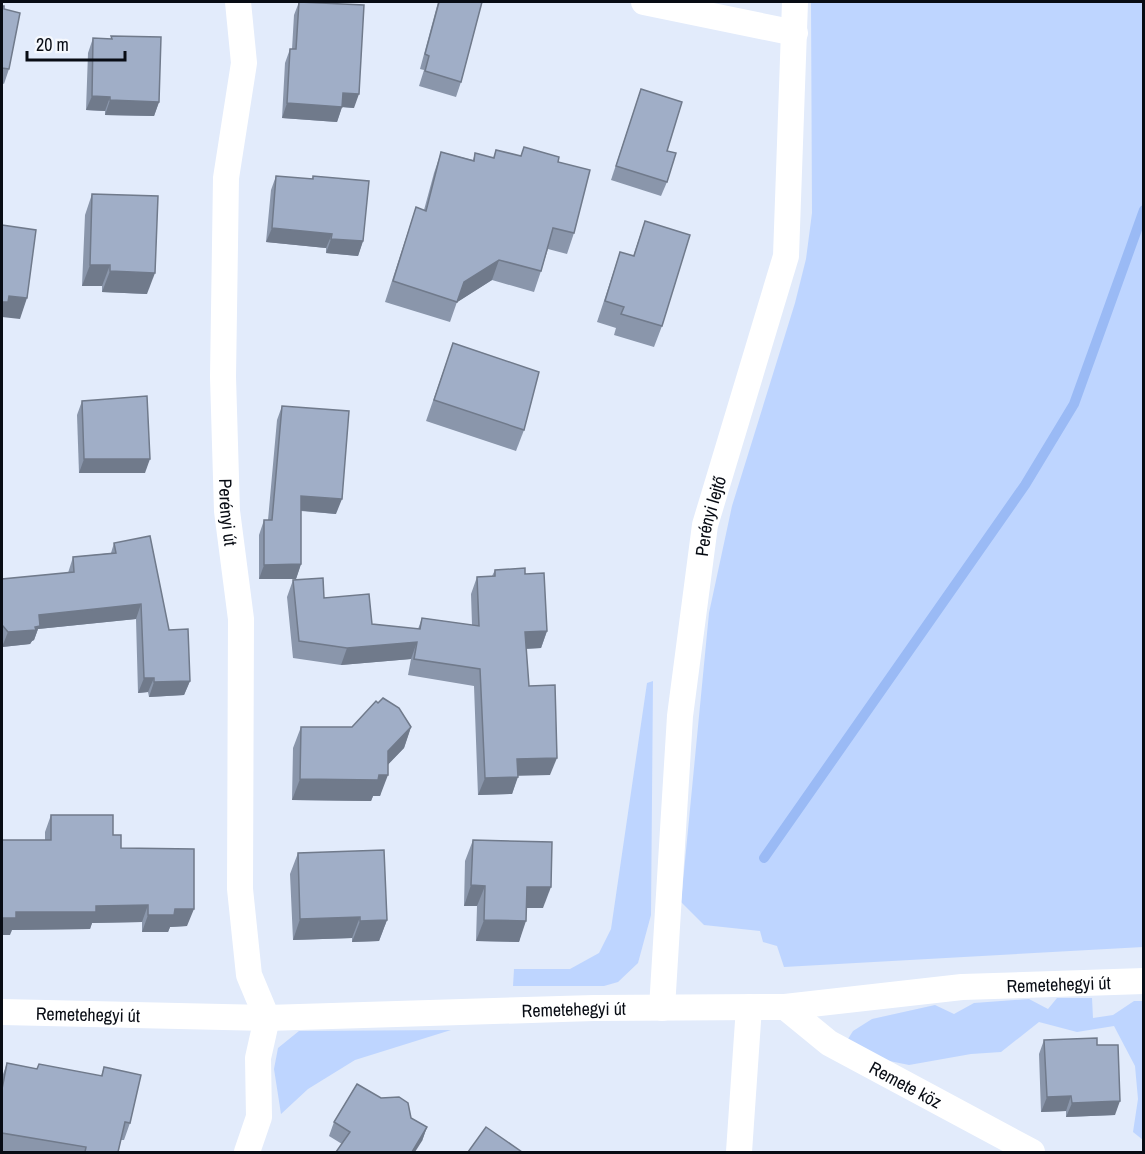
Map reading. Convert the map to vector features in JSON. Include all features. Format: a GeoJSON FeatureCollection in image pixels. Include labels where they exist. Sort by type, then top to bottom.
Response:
{"type":"FeatureCollection","features":[{"type":"Feature","properties":{"kind":"street","name":"Perényi út"},"geometry":{"type":"LineString","coordinates":[[238,2],[244,63],[226,178],[227,511],[241,619],[240,889],[249,975],[267,1018]]}},
{"type":"Feature","properties":{"kind":"street"},"geometry":{"type":"LineString","coordinates":[[644,2],[795,33]]}},
{"type":"Feature","properties":{"kind":"street","name":"Perényi lejtő"},"geometry":{"type":"LineString","coordinates":[[662,1008],[680,716],[705,525],[786,256],[795,2]]}},
{"type":"Feature","properties":{"kind":"street","name":"Remetehegyi út"},"geometry":{"type":"LineString","coordinates":[[2,1012],[267,1018],[785,1007],[962,987],[1143,981]]}},
{"type":"Feature","properties":{"kind":"street"},"geometry":{"type":"LineString","coordinates":[[739,1152],[749,1007]]}},
{"type":"Feature","properties":{"kind":"street","name":"Remete köz"},"geometry":{"type":"LineString","coordinates":[[785,1007],[829,1043],[1032,1152]]}},
{"type":"Feature","properties":{"kind":"street"},"geometry":{"type":"LineString","coordinates":[[247,1152],[259,1117],[258,1058],[267,1018]]}},
{"type":"Feature","properties":{"kind":"shaded area"},"geometry":{"type":"Polygon","coordinates":[[[811,2],[1143,2],[1143,947],[784,967],[777,946],[763,942],[760,931],[704,925],[681,902],[709,613],[732,506],[795,303],[806,259],[812,213],[811,2]]]}},
{"type":"Feature","properties":{"kind":"shaded area"},"geometry":{"type":"Polygon","coordinates":[[[653,681],[651,915],[638,963],[618,982],[604,986],[513,986],[514,969],[570,969],[599,953],[611,929],[647,683],[653,681]]]}},
{"type":"Feature","properties":{"kind":"shaded area"},"geometry":{"type":"Polygon","coordinates":[[[1057,998],[1092,998],[1093,1018],[1113,1015],[1134,1001],[1143,1001],[1143,1140],[1133,1132],[1138,1099],[1135,1066],[1114,1026],[1077,1032],[1039,1022],[1001,1052],[971,1054],[909,1065],[870,1057],[848,1039],[853,1031],[872,1019],[935,1005],[954,1014],[974,1003],[1029,999],[1048,1009],[1057,998]]]}},
{"type":"Feature","properties":{"kind":"shaded area"},"geometry":{"type":"Polygon","coordinates":[[[451,1030],[355,1060],[308,1089],[281,1114],[274,1069],[278,1048],[299,1031],[451,1030]]]}},
{"type":"Feature","properties":{"kind":"building"},"geometry":{"type":"Polygon","coordinates":[[[299,2],[364,5],[359,94],[343,93],[342,107],[287,103],[290,49],[296,49],[299,2]]]}},
{"type":"Feature","properties":{"kind":"building"},"geometry":{"type":"Polygon","coordinates":[[[439,2],[482,2],[461,82],[425,71],[429,56],[425,54],[439,2]]]}},
{"type":"Feature","properties":{"kind":"building"},"geometry":{"type":"Polygon","coordinates":[[[2,6],[4,9],[20,13],[9,69],[2,68],[2,6]]]}},
{"type":"Feature","properties":{"kind":"building"},"geometry":{"type":"Polygon","coordinates":[[[111,36],[161,37],[159,102],[110,100],[110,97],[92,96],[93,38],[112,39],[111,36]]]}},
{"type":"Feature","properties":{"kind":"building"},"geometry":{"type":"Polygon","coordinates":[[[641,89],[682,102],[667,151],[676,153],[667,182],[616,166],[641,89]]]}},
{"type":"Feature","properties":{"kind":"building"},"geometry":{"type":"Polygon","coordinates":[[[524,147],[559,157],[558,162],[590,170],[574,233],[553,228],[541,271],[499,260],[464,282],[457,302],[393,281],[416,207],[426,211],[441,152],[474,161],[475,153],[494,158],[496,150],[521,156],[524,147]]]}},
{"type":"Feature","properties":{"kind":"building"},"geometry":{"type":"Polygon","coordinates":[[[276,176],[313,179],[313,176],[369,181],[363,241],[331,239],[332,234],[272,228],[276,176]]]}},
{"type":"Feature","properties":{"kind":"building"},"geometry":{"type":"Polygon","coordinates":[[[92,194],[158,196],[155,273],[110,271],[110,265],[90,265],[92,194]]]}},
{"type":"Feature","properties":{"kind":"building"},"geometry":{"type":"Polygon","coordinates":[[[645,221],[690,235],[662,326],[621,314],[624,307],[605,301],[620,252],[634,256],[645,221]]]}},
{"type":"Feature","properties":{"kind":"building"},"geometry":{"type":"Polygon","coordinates":[[[2,225],[36,230],[27,298],[9,296],[8,302],[2,302],[2,225]]]}},
{"type":"Feature","properties":{"kind":"building"},"geometry":{"type":"Polygon","coordinates":[[[453,343],[539,372],[524,430],[434,400],[453,343]]]}},
{"type":"Feature","properties":{"kind":"building"},"geometry":{"type":"Polygon","coordinates":[[[147,396],[150,459],[84,459],[82,401],[147,396]]]}},
{"type":"Feature","properties":{"kind":"building"},"geometry":{"type":"Polygon","coordinates":[[[282,406],[349,411],[342,499],[301,496],[301,564],[264,565],[264,520],[272,520],[282,406]]]}},
{"type":"Feature","properties":{"kind":"building"},"geometry":{"type":"Polygon","coordinates":[[[150,536],[169,630],[188,629],[190,681],[154,682],[154,678],[144,678],[141,604],[39,615],[40,626],[35,627],[36,630],[8,632],[2,626],[2,579],[74,572],[73,557],[116,553],[114,543],[150,536]]]}},
{"type":"Feature","properties":{"kind":"building"},"geometry":{"type":"Polygon","coordinates":[[[525,568],[525,574],[544,573],[547,631],[525,632],[529,686],[555,685],[557,758],[517,759],[518,777],[485,778],[480,669],[414,659],[417,642],[347,648],[299,641],[293,580],[323,578],[324,598],[369,594],[372,624],[420,629],[422,618],[479,626],[477,577],[495,576],[495,570],[525,568]]]}},
{"type":"Feature","properties":{"kind":"building"},"geometry":{"type":"Polygon","coordinates":[[[383,698],[399,708],[411,727],[388,751],[388,775],[379,775],[378,780],[300,779],[301,727],[352,727],[376,701],[378,703],[383,698]]]}},
{"type":"Feature","properties":{"kind":"building"},"geometry":{"type":"Polygon","coordinates":[[[51,815],[113,815],[113,835],[121,835],[121,848],[194,849],[194,909],[175,909],[174,915],[148,915],[148,905],[96,906],[96,912],[16,912],[16,918],[2,918],[2,840],[51,840],[51,815]]]}},
{"type":"Feature","properties":{"kind":"building"},"geometry":{"type":"Polygon","coordinates":[[[473,840],[552,842],[551,887],[527,887],[526,921],[484,920],[485,886],[471,885],[473,840]]]}},
{"type":"Feature","properties":{"kind":"building"},"geometry":{"type":"Polygon","coordinates":[[[384,850],[387,920],[360,921],[360,917],[300,919],[298,853],[384,850]]]}},
{"type":"Feature","properties":{"kind":"building"},"geometry":{"type":"Polygon","coordinates":[[[1097,1038],[1097,1045],[1118,1045],[1120,1101],[1072,1103],[1071,1096],[1047,1097],[1044,1040],[1097,1038]]]}},
{"type":"Feature","properties":{"kind":"building"},"geometry":{"type":"Polygon","coordinates":[[[7,1063],[37,1069],[39,1064],[102,1076],[104,1067],[141,1075],[130,1123],[125,1122],[118,1152],[85,1152],[86,1147],[2,1133],[2,1089],[7,1063]]]}},
{"type":"Feature","properties":{"kind":"building"},"geometry":{"type":"Polygon","coordinates":[[[357,1084],[381,1098],[399,1097],[408,1103],[411,1118],[427,1127],[412,1152],[336,1152],[350,1132],[334,1122],[357,1084]]]}},
{"type":"Feature","properties":{"kind":"building"},"geometry":{"type":"Polygon","coordinates":[[[486,1127],[522,1152],[468,1152],[486,1127]]]}},
{"type":"Feature","properties":{"kind":"waterway"},"geometry":{"type":"LineString","coordinates":[[764,858],[1025,485],[1074,404],[1144,210]]}}]}
